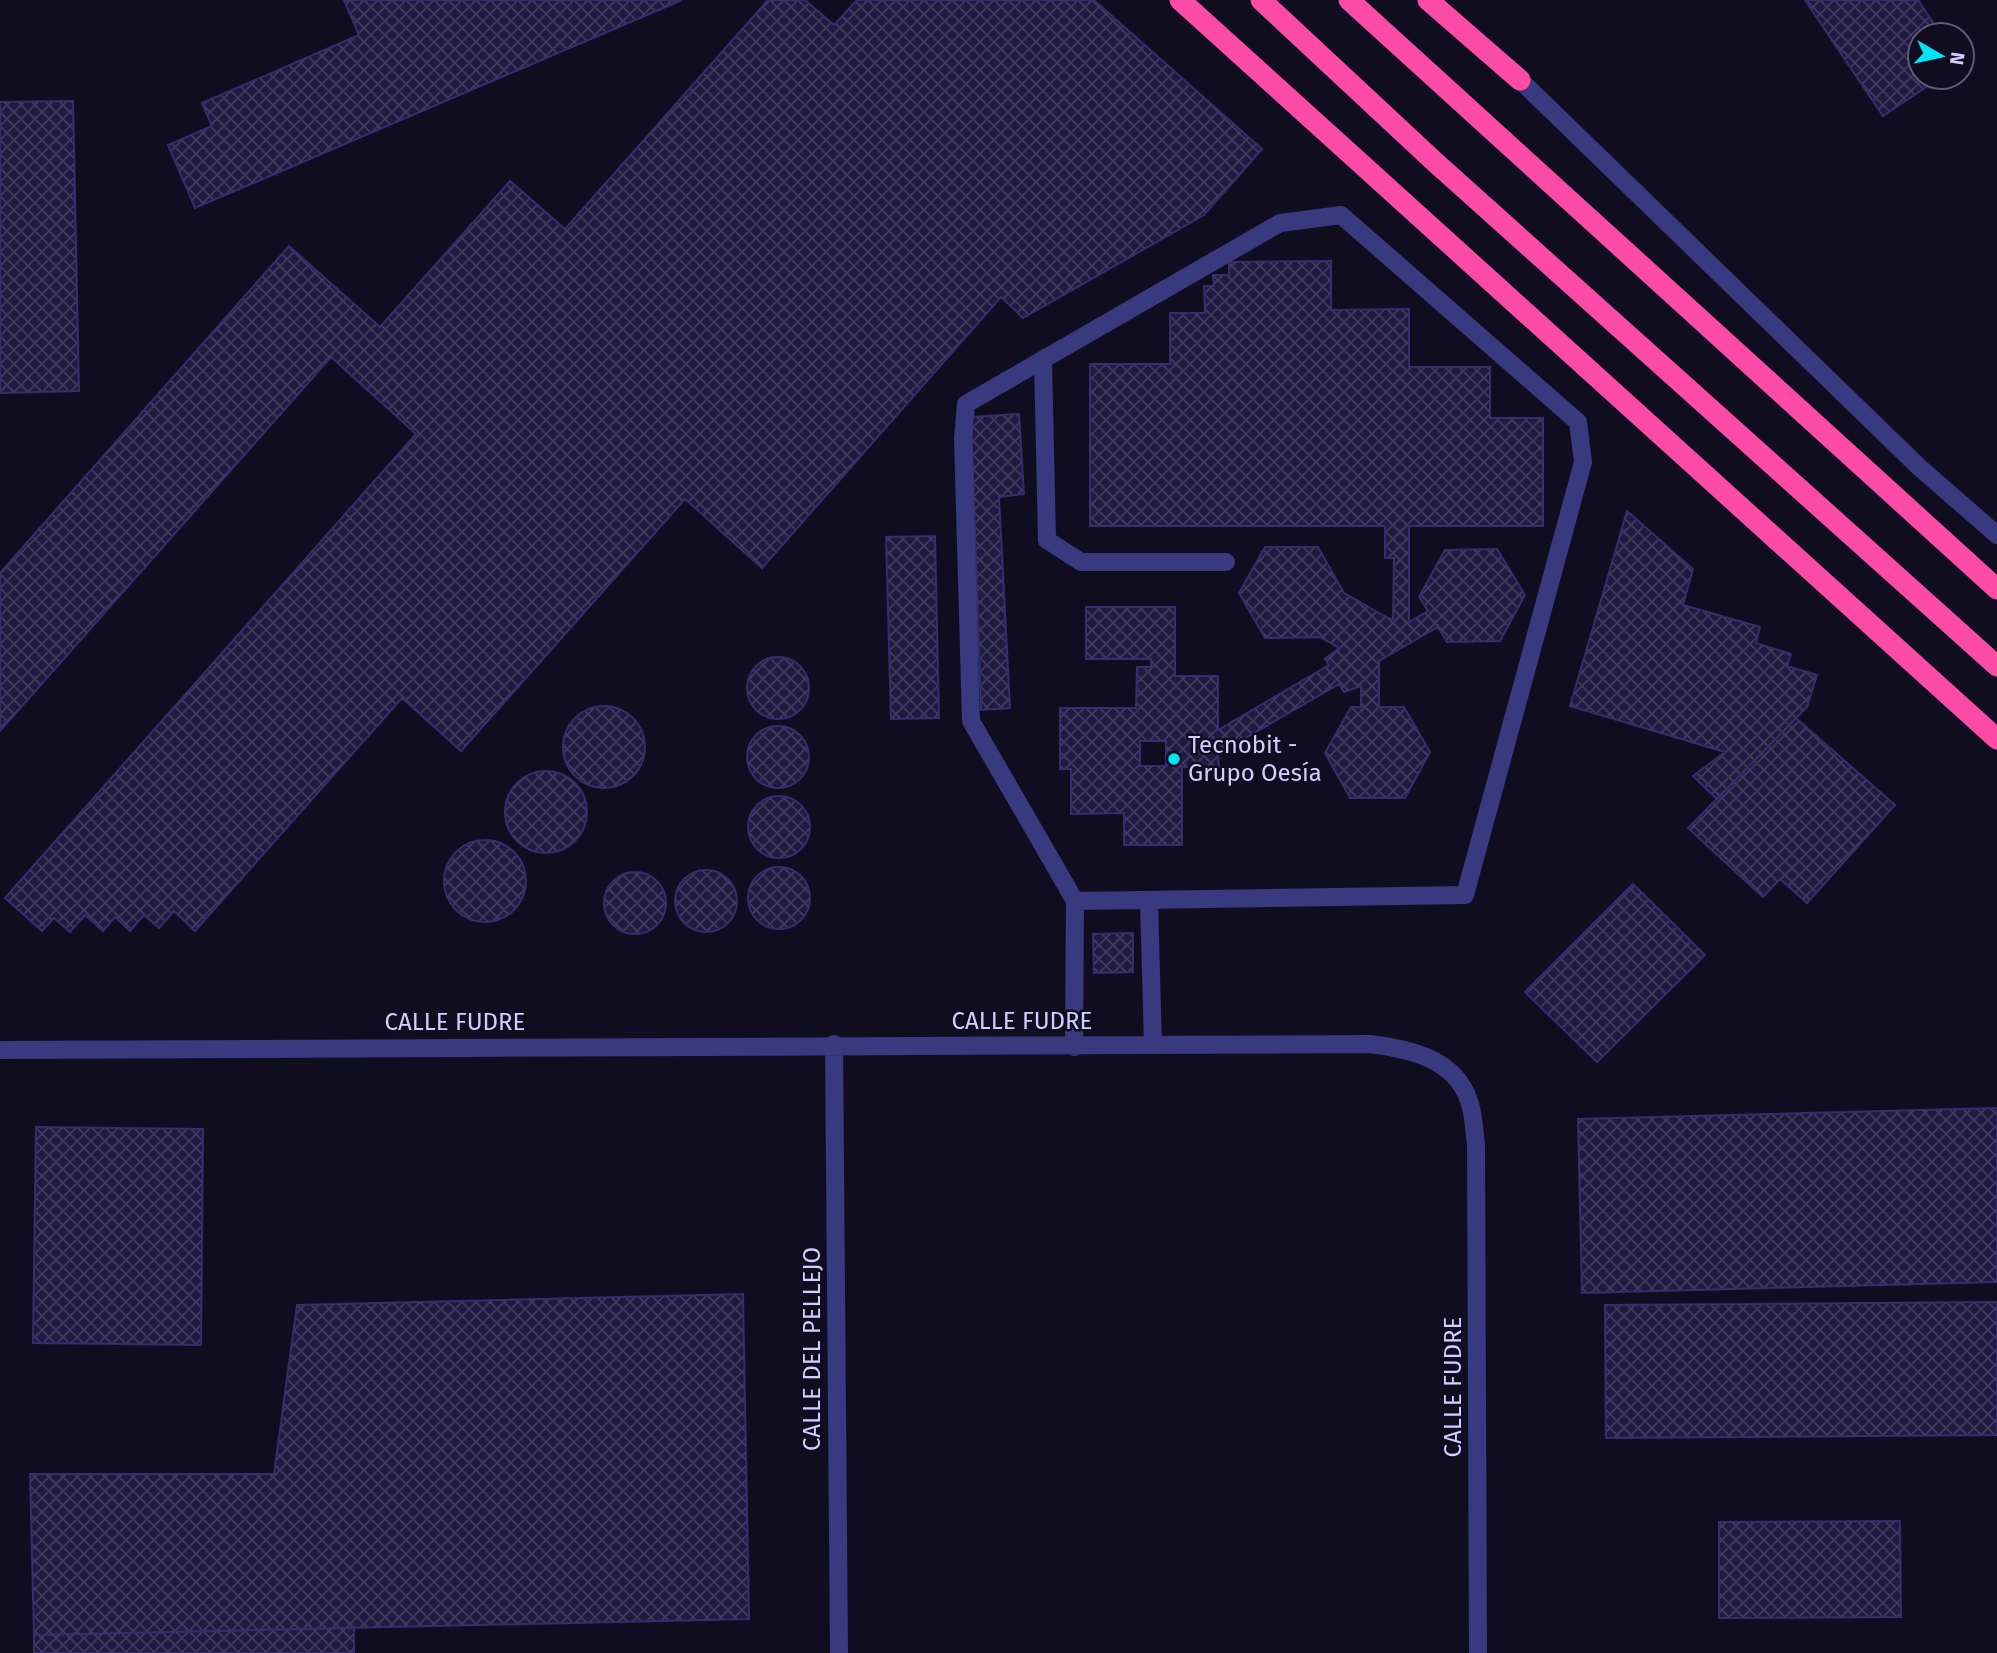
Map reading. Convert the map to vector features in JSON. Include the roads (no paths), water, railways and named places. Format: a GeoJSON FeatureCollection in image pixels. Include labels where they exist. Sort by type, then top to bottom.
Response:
{"type":"FeatureCollection","features":[{"type":"Feature","properties":{"kind":"highway"},"geometry":{"type":"LineString","coordinates":[[1180,0],[1997,739]]}},
{"type":"Feature","properties":{"kind":"highway"},"geometry":{"type":"LineString","coordinates":[[1261,0],[1446,172],[1997,666]]}},
{"type":"Feature","properties":{"kind":"highway"},"geometry":{"type":"LineString","coordinates":[[1349,0],[1997,589]]}},
{"type":"Feature","properties":{"kind":"highway"},"geometry":{"type":"LineString","coordinates":[[1428,0],[1520,80]]}},
{"type":"Feature","properties":{"kind":"street"},"geometry":{"type":"LineString","coordinates":[[1520,80],[1919,467],[1997,535]]}},
{"type":"Feature","properties":{"kind":"street"},"geometry":{"type":"LineString","coordinates":[[1074,1047],[1075,901],[971,721],[963,438],[966,404],[1280,223],[1341,215],[1578,422],[1583,462],[1465,895],[1075,901]]}},
{"type":"Feature","properties":{"kind":"street"},"geometry":{"type":"LineString","coordinates":[[1044,360],[1047,540],[1081,562],[1226,562]]}},
{"type":"Feature","properties":{"kind":"street"},"geometry":{"type":"LineString","coordinates":[[1149,901],[1153,1045]]}},
{"type":"Feature","properties":{"kind":"street","name":"CALLE FUDRE"},"geometry":{"type":"LineString","coordinates":[[0,1050],[834,1044],[1074,1047],[1370,1044],[1413,1050],[1447,1068],[1469,1099],[1476,1144],[1478,1653]]}},
{"type":"Feature","properties":{"kind":"street","name":"CALLE DEL PELLEJO"},"geometry":{"type":"LineString","coordinates":[[834,1044],[839,1653]]}},
{"type":"Feature","properties":{"kind":"place","name":"Tecnobit - Grupo Oesía"},"geometry":{"type":"Point","coordinates":[1174,759]}}]}
